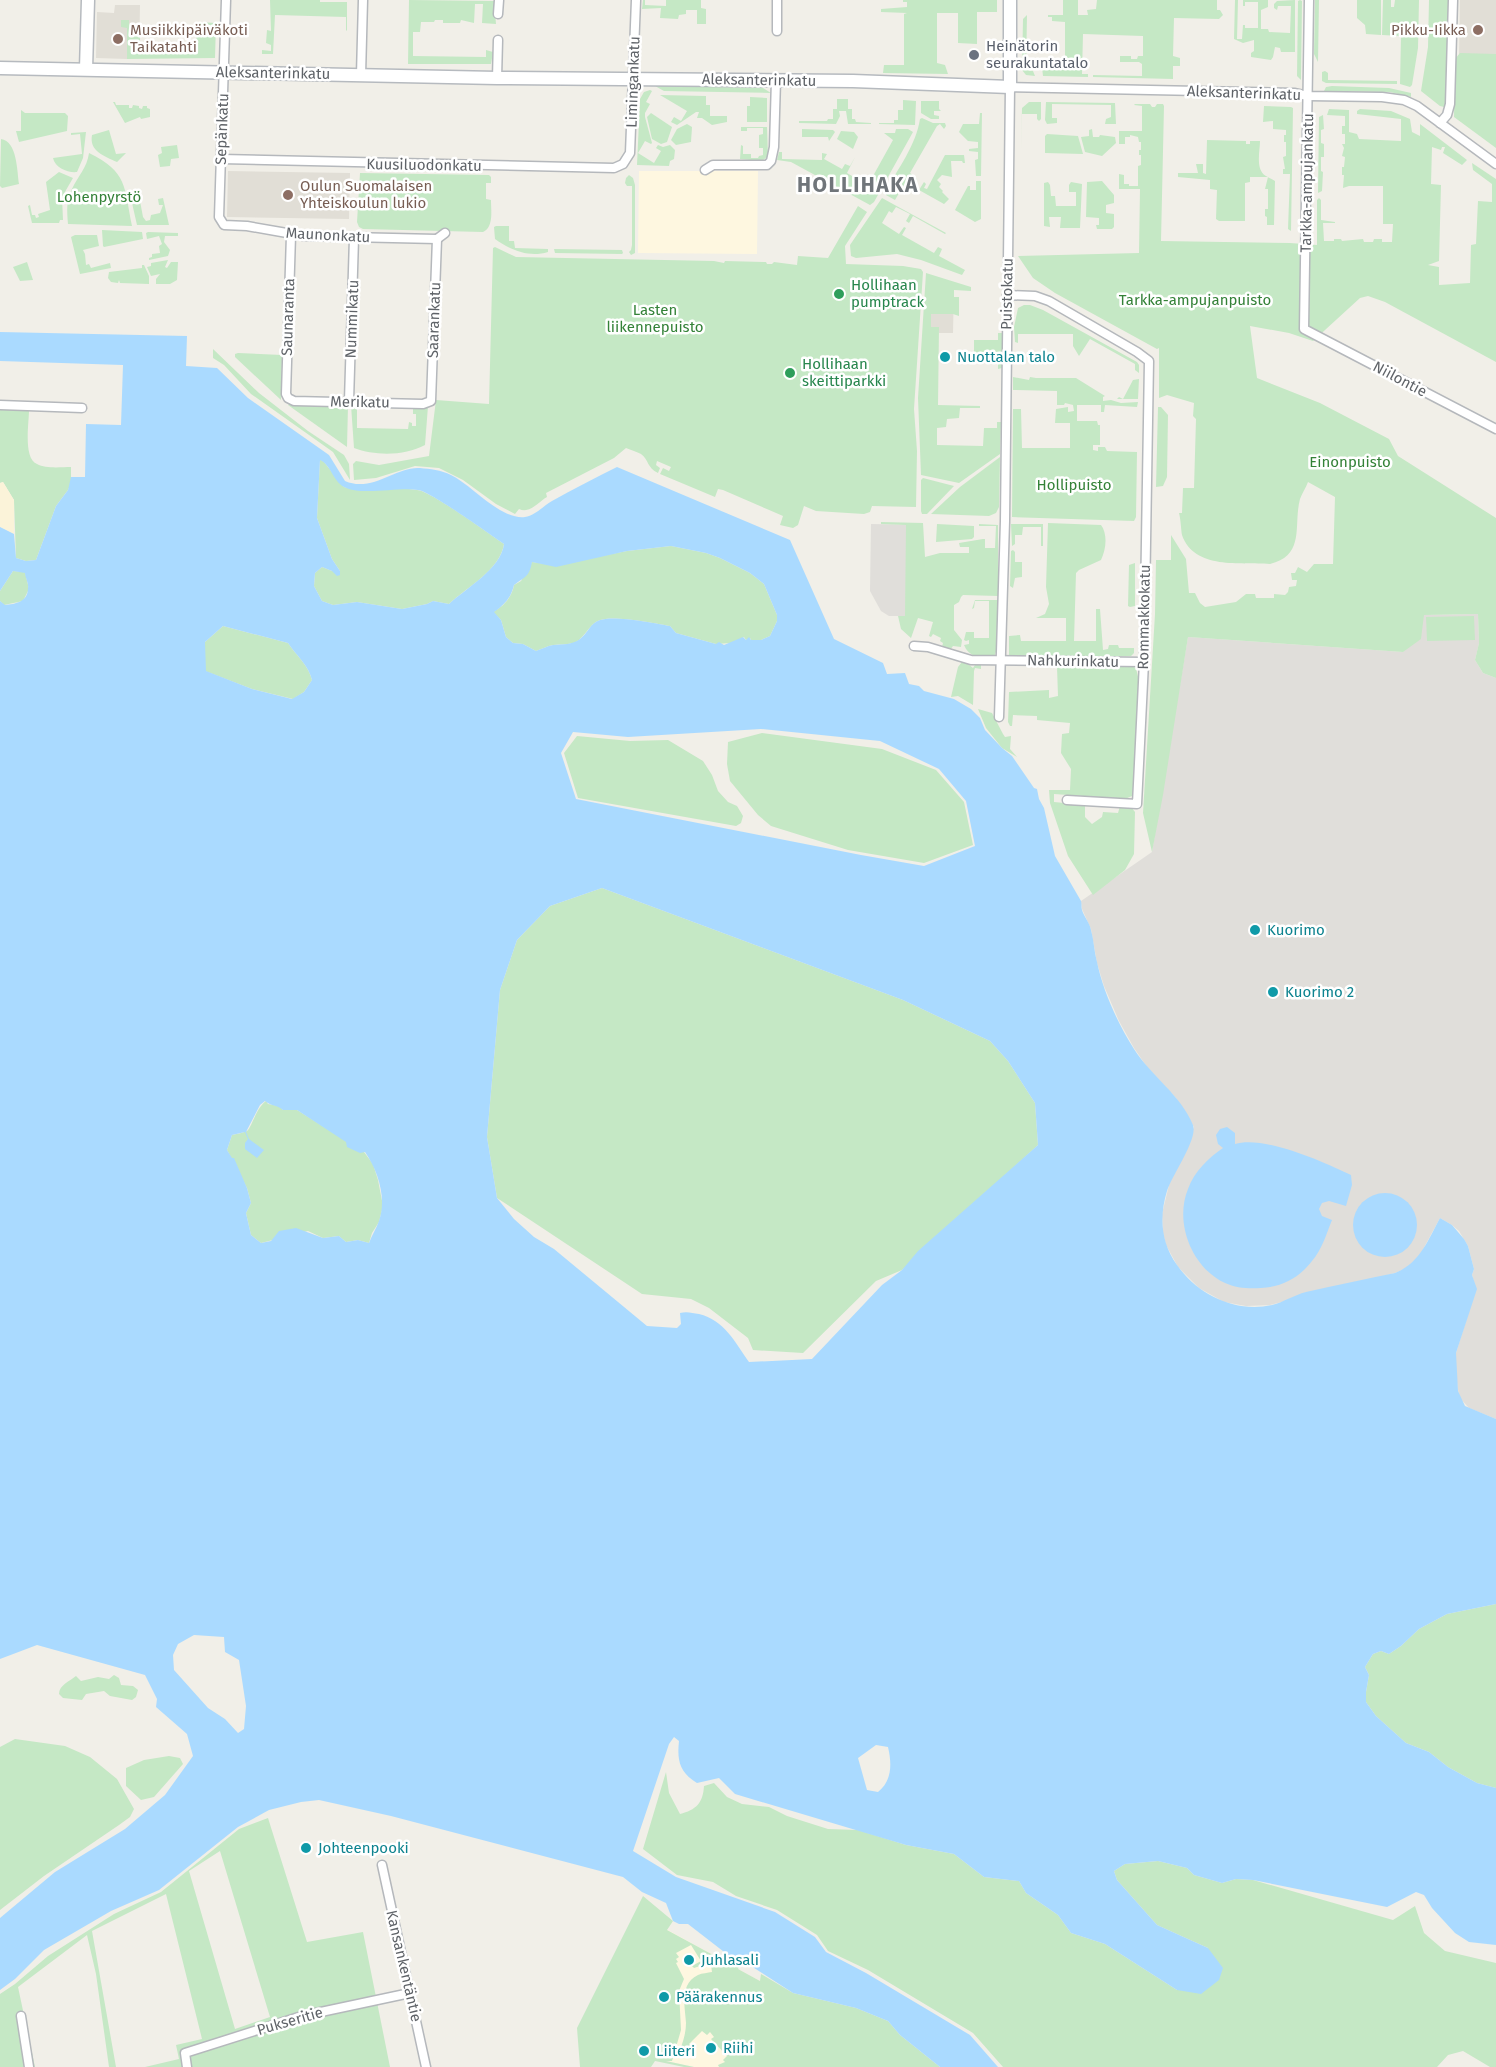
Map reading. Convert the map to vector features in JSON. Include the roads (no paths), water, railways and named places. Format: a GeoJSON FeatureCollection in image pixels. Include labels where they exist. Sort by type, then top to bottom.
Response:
{"type":"FeatureCollection","features":[{"type":"Feature","properties":{"kind":"main road"},"geometry":{"type":"LineString","coordinates":[[86,69],[88,0]]}},
{"type":"Feature","properties":{"kind":"main road","name":"Puistokatu"},"geometry":{"type":"LineString","coordinates":[[1010,0],[1010,87]]}},
{"type":"Feature","properties":{"kind":"main road","name":"Aleksanterinkatu"},"geometry":{"type":"LineString","coordinates":[[0,68],[497,78],[776,80],[1010,87]]}},
{"type":"Feature","properties":{"kind":"street","name":"Sepänkatu"},"geometry":{"type":"LineString","coordinates":[[221,222],[219,217],[226,0]]}},
{"type":"Feature","properties":{"kind":"street"},"geometry":{"type":"LineString","coordinates":[[361,75],[363,0]]}},
{"type":"Feature","properties":{"kind":"street"},"geometry":{"type":"LineString","coordinates":[[498,14],[499,0]]}},
{"type":"Feature","properties":{"kind":"street","name":"Limingankatu"},"geometry":{"type":"LineString","coordinates":[[625,162],[630,153],[636,0]]}},
{"type":"Feature","properties":{"kind":"street"},"geometry":{"type":"LineString","coordinates":[[777,0],[777,32]]}},
{"type":"Feature","properties":{"kind":"street","name":"Tarkka-ampujankatu"},"geometry":{"type":"LineString","coordinates":[[1304,329],[1309,0]]}},
{"type":"Feature","properties":{"kind":"street"},"geometry":{"type":"LineString","coordinates":[[1440,123],[1447,115],[1450,104],[1453,0]]}},
{"type":"Feature","properties":{"kind":"street"},"geometry":{"type":"LineString","coordinates":[[497,78],[498,40]]}},
{"type":"Feature","properties":{"kind":"street"},"geometry":{"type":"LineString","coordinates":[[705,170],[713,165],[766,165],[771,161],[774,147],[776,80]]}},
{"type":"Feature","properties":{"kind":"street","name":"Aleksanterinkatu"},"geometry":{"type":"LineString","coordinates":[[1010,87],[1294,93],[1308,96],[1398,98],[1410,102],[1496,164]]}},
{"type":"Feature","properties":{"kind":"street","name":"Puistokatu"},"geometry":{"type":"LineString","coordinates":[[999,717],[1002,660],[1010,87]]}},
{"type":"Feature","properties":{"kind":"street","name":"Kuusiluodonkatu"},"geometry":{"type":"LineString","coordinates":[[221,159],[606,168],[620,166],[625,162]]}},
{"type":"Feature","properties":{"kind":"street","name":"Maunonkatu"},"geometry":{"type":"LineString","coordinates":[[221,222],[224,225],[247,226],[291,235],[437,239]]}},
{"type":"Feature","properties":{"kind":"street"},"geometry":{"type":"LineString","coordinates":[[437,239],[445,233]]}},
{"type":"Feature","properties":{"kind":"street","name":"Saunaranta"},"geometry":{"type":"LineString","coordinates":[[288,398],[286,394],[286,353],[291,235]]}},
{"type":"Feature","properties":{"kind":"street","name":"Nummikatu"},"geometry":{"type":"LineString","coordinates":[[349,401],[354,238]]}},
{"type":"Feature","properties":{"kind":"street","name":"Saarankatu"},"geometry":{"type":"LineString","coordinates":[[431,401],[437,239]]}},
{"type":"Feature","properties":{"kind":"street","name":"Rommakkokatu"},"geometry":{"type":"LineString","coordinates":[[1007,295],[1035,296],[1049,301],[1149,361],[1144,662],[1137,804],[1067,800]]}},
{"type":"Feature","properties":{"kind":"street","name":"Niilontie"},"geometry":{"type":"LineString","coordinates":[[1304,329],[1496,429]]}},
{"type":"Feature","properties":{"kind":"street","name":"Merikatu"},"geometry":{"type":"LineString","coordinates":[[288,398],[294,401],[423,404],[431,401]]}},
{"type":"Feature","properties":{"kind":"street"},"geometry":{"type":"LineString","coordinates":[[0,405],[82,408]]}},
{"type":"Feature","properties":{"kind":"street"},"geometry":{"type":"LineString","coordinates":[[914,646],[928,647],[971,660],[1002,660]]}},
{"type":"Feature","properties":{"kind":"street","name":"Nahkurinkatu"},"geometry":{"type":"LineString","coordinates":[[1002,660],[1144,662]]}},
{"type":"Feature","properties":{"kind":"street","name":"Kansankentäntie"},"geometry":{"type":"LineString","coordinates":[[382,1865],[426,2067]]}},
{"type":"Feature","properties":{"kind":"street","name":"Pukseritie"},"geometry":{"type":"LineString","coordinates":[[186,2067],[185,2053],[302,2016],[410,1994]]}},
{"type":"Feature","properties":{"kind":"street"},"geometry":{"type":"LineString","coordinates":[[21,2016],[29,2067]]}},
{"type":"Feature","properties":{"kind":"water"},"geometry":{"type":"Polygon","coordinates":[[[0,332],[187,336],[186,366],[217,368],[248,398],[329,455],[345,481],[365,484],[411,468],[436,470],[451,475],[496,508],[516,516],[525,517],[533,514],[617,467],[790,540],[834,639],[883,663],[887,674],[905,673],[909,684],[919,686],[924,691],[954,699],[971,709],[980,718],[985,730],[1012,756],[1037,789],[1044,808],[1055,856],[1081,901],[1082,910],[1090,927],[1103,984],[1122,1029],[1141,1059],[1181,1104],[1193,1125],[1192,1139],[1167,1191],[1162,1220],[1168,1248],[1186,1276],[1218,1299],[1231,1304],[1258,1307],[1276,1304],[1306,1292],[1395,1273],[1404,1269],[1417,1257],[1440,1218],[1452,1225],[1468,1246],[1474,1269],[1472,1275],[1477,1289],[1456,1353],[1458,1391],[1465,1406],[1496,1419],[1496,1604],[1447,1614],[1419,1629],[1389,1654],[1381,1651],[1373,1654],[1365,1667],[1369,1675],[1366,1702],[1376,1716],[1406,1743],[1429,1752],[1448,1767],[1477,1783],[1496,1788],[1496,1945],[1469,1942],[1455,1933],[1432,1908],[1424,1895],[1416,1892],[1387,1907],[1253,1880],[1236,1879],[1222,1883],[1194,1875],[1187,1868],[1158,1861],[1125,1864],[1114,1871],[1117,1880],[1157,1925],[1208,1948],[1223,1968],[1219,1980],[1201,1994],[1177,1990],[1105,1944],[1071,1933],[1058,1915],[1026,1893],[1019,1881],[984,1877],[954,1854],[906,1845],[735,1794],[719,1778],[697,1783],[686,1774],[680,1765],[679,1741],[674,1737],[669,1744],[633,1851],[676,1877],[775,1912],[815,1937],[826,1952],[970,2035],[998,2067],[940,2067],[900,2035],[888,2021],[856,2008],[793,1993],[751,1966],[728,1955],[688,1924],[673,1921],[666,1903],[642,1892],[623,1877],[391,1816],[319,1800],[269,1810],[238,1827],[159,1890],[111,1911],[44,1950],[15,1979],[0,1990],[0,1918],[55,1872],[125,1829],[165,1795],[193,1756],[187,1734],[156,1707],[157,1699],[145,1675],[37,1645],[0,1659],[0,601],[5,605],[20,601],[26,596],[28,586],[25,573],[13,571],[0,591],[0,527],[14,534],[16,558],[26,561],[36,560],[56,506],[68,490],[71,477],[85,477],[86,424],[121,425],[123,365],[0,361],[0,332]],[[320,460],[317,518],[340,575],[337,576],[322,567],[315,573],[314,586],[322,601],[333,605],[357,602],[402,609],[433,601],[449,604],[490,570],[497,562],[504,544],[425,492],[410,489],[360,491],[344,487],[337,481],[327,465],[320,460]],[[671,546],[627,551],[556,567],[532,562],[530,571],[514,585],[507,601],[494,612],[501,620],[506,637],[513,643],[523,644],[536,651],[551,645],[571,643],[580,639],[597,621],[614,618],[670,626],[676,633],[724,645],[743,637],[746,640],[749,637],[751,640],[761,640],[770,636],[777,621],[777,615],[764,584],[750,573],[706,553],[671,546]],[[223,626],[205,642],[206,671],[252,689],[292,699],[304,692],[312,680],[305,665],[288,643],[223,626]],[[761,729],[628,737],[573,732],[561,753],[576,799],[924,866],[975,846],[966,801],[939,769],[880,741],[761,729]],[[602,888],[550,906],[517,940],[500,990],[487,1137],[497,1198],[514,1219],[534,1237],[554,1249],[647,1326],[677,1328],[681,1324],[680,1313],[699,1314],[708,1317],[722,1327],[749,1362],[812,1359],[882,1285],[902,1270],[918,1251],[1038,1145],[1035,1103],[1008,1061],[990,1041],[903,1000],[602,888]],[[265,1101],[260,1105],[246,1132],[249,1139],[264,1150],[257,1158],[245,1149],[248,1139],[245,1132],[232,1135],[227,1150],[234,1158],[247,1188],[251,1203],[246,1213],[251,1235],[261,1243],[271,1241],[279,1231],[296,1228],[323,1238],[339,1236],[346,1242],[358,1240],[369,1243],[379,1221],[382,1194],[374,1168],[365,1152],[360,1153],[347,1147],[346,1142],[297,1110],[283,1110],[265,1101]],[[194,1635],[178,1644],[173,1655],[174,1670],[208,1708],[225,1719],[238,1733],[244,1729],[246,1706],[239,1660],[225,1652],[224,1637],[194,1635]],[[876,1745],[858,1758],[867,1790],[878,1792],[886,1783],[890,1766],[888,1747],[876,1745]]]}},
{"type":"Feature","properties":{"kind":"water"},"geometry":{"type":"Polygon","coordinates":[[[1227,1127],[1235,1133],[1235,1144],[1247,1142],[1277,1146],[1351,1175],[1352,1185],[1346,1206],[1329,1201],[1322,1203],[1319,1209],[1322,1216],[1332,1220],[1318,1252],[1302,1272],[1283,1284],[1252,1288],[1225,1283],[1203,1267],[1189,1243],[1183,1216],[1188,1189],[1202,1166],[1223,1148],[1218,1144],[1216,1135],[1220,1129],[1227,1127]]]}},
{"type":"Feature","properties":{"kind":"water"},"geometry":{"type":"Polygon","coordinates":[[[1379,1193],[1391,1193],[1408,1202],[1415,1213],[1417,1225],[1415,1237],[1408,1248],[1391,1257],[1379,1257],[1367,1252],[1358,1243],[1353,1231],[1353,1219],[1358,1207],[1367,1198],[1379,1193]]]}},
{"type":"Feature","properties":{"kind":"place","name":"Pikku-Iikka"},"geometry":{"type":"Point","coordinates":[1478,30]}},
{"type":"Feature","properties":{"kind":"place","name":"Musiikkipäiväkoti Taikatahti"},"geometry":{"type":"Point","coordinates":[118,39]}},
{"type":"Feature","properties":{"kind":"place","name":"Heinätorin seurakuntatalo"},"geometry":{"type":"Point","coordinates":[974,55]}},
{"type":"Feature","properties":{"kind":"place","name":"Oulun Suomalaisen Yhteiskoulun lukio"},"geometry":{"type":"Point","coordinates":[288,195]}},
{"type":"Feature","properties":{"kind":"place","name":"Hollihaan pumptrack"},"geometry":{"type":"Point","coordinates":[839,294]}},
{"type":"Feature","properties":{"kind":"place","name":"Nuottalan talo"},"geometry":{"type":"Point","coordinates":[945,357]}},
{"type":"Feature","properties":{"kind":"place","name":"Hollihaan skeittiparkki"},"geometry":{"type":"Point","coordinates":[790,373]}},
{"type":"Feature","properties":{"kind":"place","name":"Kuorimo"},"geometry":{"type":"Point","coordinates":[1255,930]}},
{"type":"Feature","properties":{"kind":"place","name":"Kuorimo 2"},"geometry":{"type":"Point","coordinates":[1273,992]}},
{"type":"Feature","properties":{"kind":"place","name":"Johteenpooki"},"geometry":{"type":"Point","coordinates":[306,1848]}},
{"type":"Feature","properties":{"kind":"place","name":"Juhlasali"},"geometry":{"type":"Point","coordinates":[689,1960]}},
{"type":"Feature","properties":{"kind":"place","name":"Päärakennus"},"geometry":{"type":"Point","coordinates":[664,1997]}},
{"type":"Feature","properties":{"kind":"place","name":"Riihi"},"geometry":{"type":"Point","coordinates":[711,2048]}},
{"type":"Feature","properties":{"kind":"place","name":"Liiteri"},"geometry":{"type":"Point","coordinates":[644,2051]}},
{"type":"Feature","properties":{"kind":"district","name":"HOLLIHAKA"},"geometry":{"type":"Point","coordinates":[858,185]}},
{"type":"Feature","properties":{"kind":"park label","name":"Lohenpyrstö"},"geometry":{"type":"Point","coordinates":[99,197]}},
{"type":"Feature","properties":{"kind":"park label","name":"Tarkka-ampujanpuisto"},"geometry":{"type":"Point","coordinates":[1195,300]}},
{"type":"Feature","properties":{"kind":"park label","name":"Lasten liikennepuisto"},"geometry":{"type":"Point","coordinates":[655,318]}},
{"type":"Feature","properties":{"kind":"park label","name":"Einonpuisto"},"geometry":{"type":"Point","coordinates":[1350,462]}},
{"type":"Feature","properties":{"kind":"park label","name":"Hollipuisto"},"geometry":{"type":"Point","coordinates":[1074,485]}}]}
